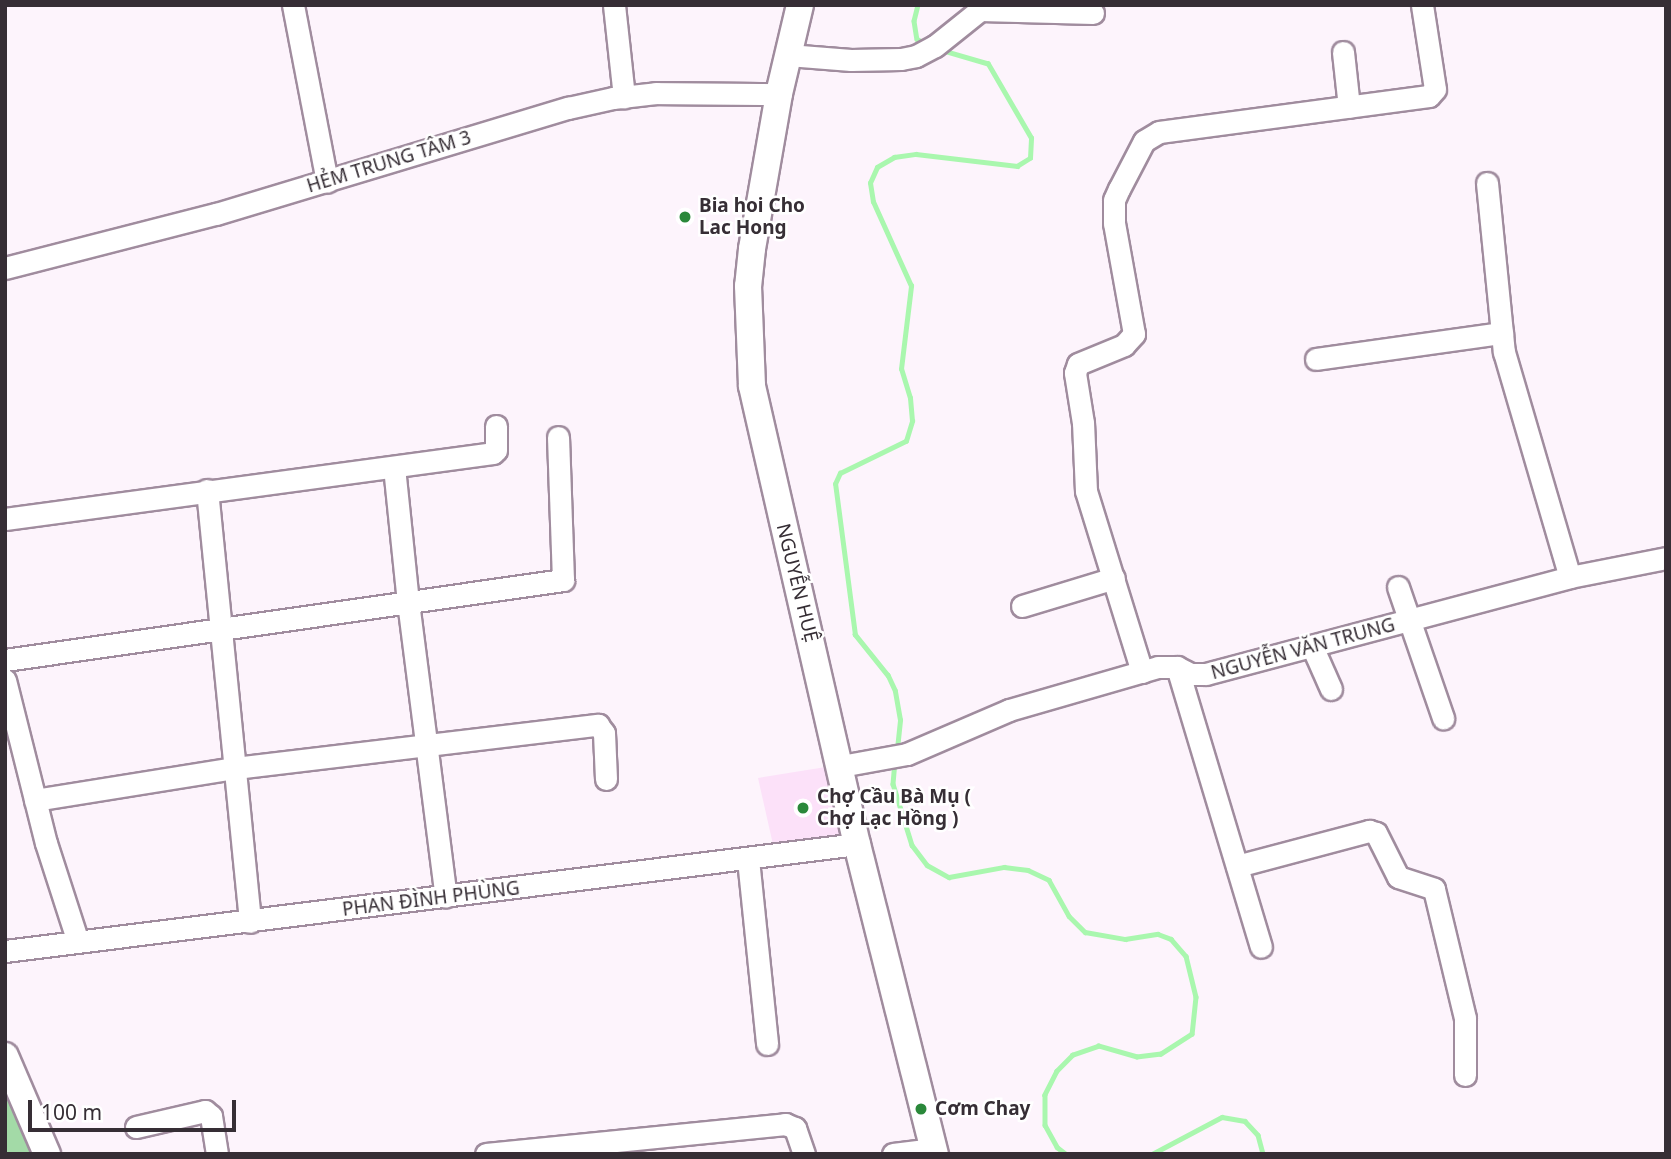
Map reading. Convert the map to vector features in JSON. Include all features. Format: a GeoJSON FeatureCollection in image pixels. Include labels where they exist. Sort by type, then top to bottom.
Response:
{"type":"FeatureCollection","features":[{"type":"Feature","properties":{"kind":"main road","name":"NGUYỄN HUỆ"},"geometry":{"type":"LineString","coordinates":[[800,5],[779,94],[748,286],[752,386],[757,418],[841,766],[857,844],[934,1152]]}},
{"type":"Feature","properties":{"kind":"main road"},"geometry":{"type":"LineString","coordinates":[[5,1056],[47,1154]]}},
{"type":"Feature","properties":{"kind":"street"},"geometry":{"type":"LineString","coordinates":[[293,5],[327,182]]}},
{"type":"Feature","properties":{"kind":"street"},"geometry":{"type":"LineString","coordinates":[[614,5],[624,97]]}},
{"type":"Feature","properties":{"kind":"street"},"geometry":{"type":"LineString","coordinates":[[1142,672],[1086,491],[1083,423],[1075,373],[1078,364],[1132,339],[1133,326],[1112,211],[1119,189],[1144,141],[1152,134],[1434,94],[1422,5]]}},
{"type":"Feature","properties":{"kind":"street"},"geometry":{"type":"LineString","coordinates":[[788,55],[851,60],[916,56],[935,46],[981,10],[1093,13]]}},
{"type":"Feature","properties":{"kind":"street"},"geometry":{"type":"LineString","coordinates":[[1343,52],[1349,107]]}},
{"type":"Feature","properties":{"kind":"street","name":"HẺM TRUNG TÂM 3"},"geometry":{"type":"LineString","coordinates":[[5,268],[327,182],[568,108],[656,93],[779,94]]}},
{"type":"Feature","properties":{"kind":"street"},"geometry":{"type":"LineString","coordinates":[[1487,183],[1502,333],[1519,405],[1570,577]]}},
{"type":"Feature","properties":{"kind":"street"},"geometry":{"type":"LineString","coordinates":[[1316,359],[1502,333]]}},
{"type":"Feature","properties":{"kind":"street"},"geometry":{"type":"LineString","coordinates":[[5,519],[493,453],[496,450],[496,426]]}},
{"type":"Feature","properties":{"kind":"street"},"geometry":{"type":"LineString","coordinates":[[15,660],[223,627],[563,580],[558,437]]}},
{"type":"Feature","properties":{"kind":"street"},"geometry":{"type":"LineString","coordinates":[[394,467],[408,602],[446,897]]}},
{"type":"Feature","properties":{"kind":"street"},"geometry":{"type":"LineString","coordinates":[[208,490],[250,922]]}},
{"type":"Feature","properties":{"kind":"street","name":"NGUYỄN VĂN TRUNG"},"geometry":{"type":"LineString","coordinates":[[841,766],[907,754],[1009,710],[1158,667],[1177,667],[1200,676],[1570,577],[1666,558]]}},
{"type":"Feature","properties":{"kind":"street"},"geometry":{"type":"LineString","coordinates":[[1022,606],[1114,578]]}},
{"type":"Feature","properties":{"kind":"street"},"geometry":{"type":"LineString","coordinates":[[1398,587],[1443,718]]}},
{"type":"Feature","properties":{"kind":"street"},"geometry":{"type":"LineString","coordinates":[[1312,646],[1331,689]]}},
{"type":"Feature","properties":{"kind":"street"},"geometry":{"type":"LineString","coordinates":[[1177,667],[1261,947]]}},
{"type":"Feature","properties":{"kind":"street"},"geometry":{"type":"LineString","coordinates":[[5,680],[60,890],[78,942]]}},
{"type":"Feature","properties":{"kind":"street"},"geometry":{"type":"LineString","coordinates":[[35,800],[235,768],[597,725],[604,733],[606,779]]}},
{"type":"Feature","properties":{"kind":"street"},"geometry":{"type":"LineString","coordinates":[[1237,866],[1369,831],[1376,834],[1398,877],[1434,888],[1465,1018],[1465,1075]]}},
{"type":"Feature","properties":{"kind":"street","name":"PHAN ĐÌNH PHÙNG"},"geometry":{"type":"LineString","coordinates":[[5,951],[857,844]]}},
{"type":"Feature","properties":{"kind":"street"},"geometry":{"type":"LineString","coordinates":[[748,859],[767,1044]]}},
{"type":"Feature","properties":{"kind":"street"},"geometry":{"type":"LineString","coordinates":[[136,1127],[205,1111],[211,1116],[218,1154]]}},
{"type":"Feature","properties":{"kind":"street"},"geometry":{"type":"LineString","coordinates":[[486,1154],[785,1124],[795,1128],[804,1154]]}},
{"type":"Feature","properties":{"kind":"street"},"geometry":{"type":"LineString","coordinates":[[893,1154],[934,1152]]}},
{"type":"Feature","properties":{"kind":"shaded area","name":"Chợ Cầu Bà Mụ ( Chợ Lạc Hồng )"},"geometry":{"type":"Polygon","coordinates":[[[832,766],[849,839],[774,849],[758,778],[832,766]]]}},
{"type":"Feature","properties":{"kind":"green space"},"geometry":{"type":"Polygon","coordinates":[[[5,1088],[33,1154],[5,1154],[5,1088]]]}},
{"type":"Feature","properties":{"kind":"waterway"},"geometry":{"type":"LineString","coordinates":[[918,5],[914,21],[917,39],[926,44]]}},
{"type":"Feature","properties":{"kind":"waterway"},"geometry":{"type":"LineString","coordinates":[[897,749],[900,720],[895,691],[888,676],[855,635],[835,484],[840,473],[906,441],[912,421],[910,398],[901,369],[911,286],[873,202],[870,183],[877,167],[894,157],[916,154],[1017,166],[1030,158],[1031,138],[988,64],[940,50]]}},
{"type":"Feature","properties":{"kind":"waterway"},"geometry":{"type":"LineString","coordinates":[[895,761],[893,784],[912,845],[927,865],[949,877],[1004,867],[1028,870],[1049,880],[1069,916],[1085,932],[1125,939],[1158,934],[1171,939],[1186,956],[1196,997],[1192,1034],[1161,1054],[1137,1057],[1099,1046],[1073,1055],[1057,1071],[1045,1095],[1045,1125],[1057,1147],[1066,1154]]}},
{"type":"Feature","properties":{"kind":"waterway"},"geometry":{"type":"LineString","coordinates":[[1152,1154],[1222,1117],[1245,1121],[1258,1135],[1263,1154]]}},
{"type":"Feature","properties":{"kind":"place","name":"Bia hoi Cho Lac Hong"},"geometry":{"type":"Point","coordinates":[685,217]}},
{"type":"Feature","properties":{"kind":"place","name":"Chợ Cầu Bà Mụ ( Chợ Lạc Hồng )"},"geometry":{"type":"Point","coordinates":[803,808]}},
{"type":"Feature","properties":{"kind":"place","name":"Cơm Chay"},"geometry":{"type":"Point","coordinates":[921,1109]}}]}
